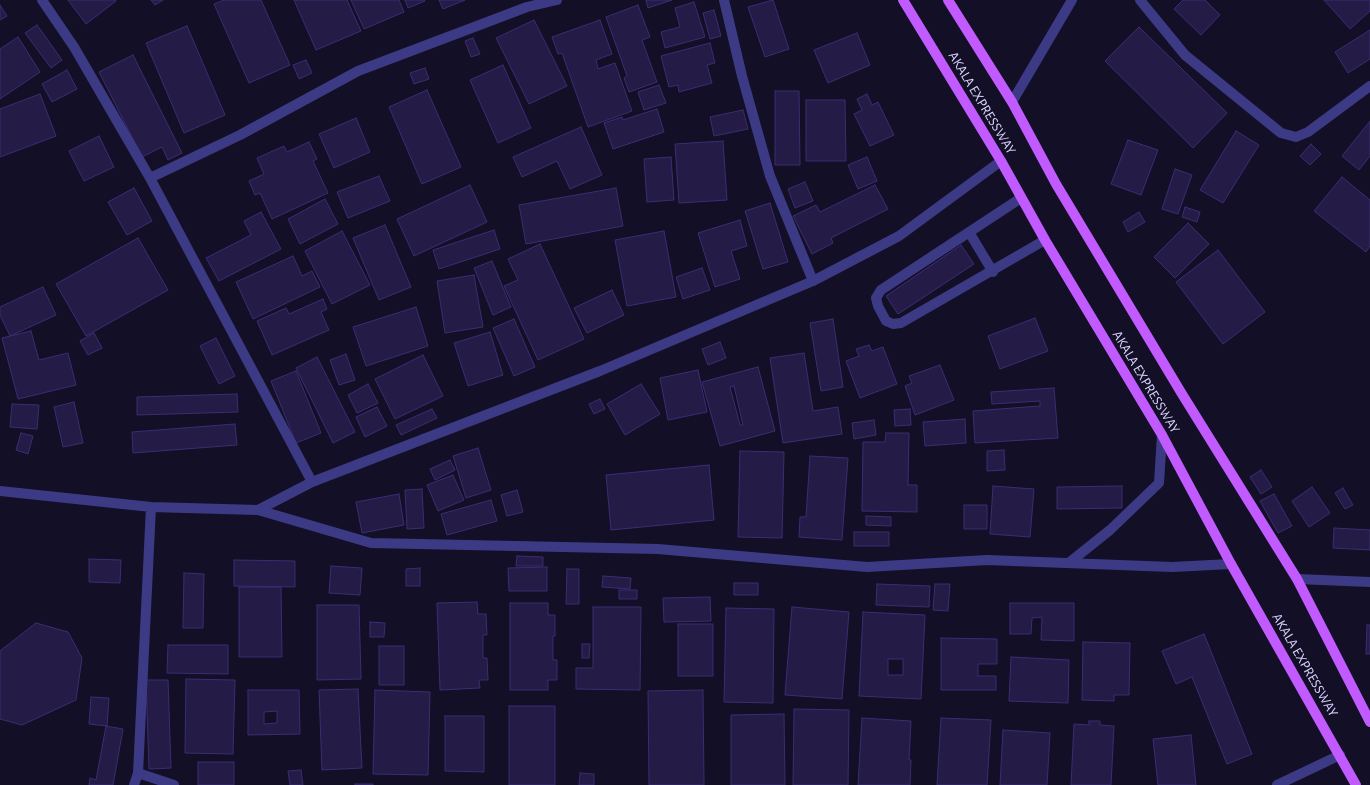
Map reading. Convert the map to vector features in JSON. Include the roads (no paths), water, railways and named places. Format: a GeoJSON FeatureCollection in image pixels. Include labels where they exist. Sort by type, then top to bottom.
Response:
{"type":"FeatureCollection","features":[{"type":"Feature","properties":{"kind":"main road","name":"AKALA EXPRESSWAY"},"geometry":{"type":"LineString","coordinates":[[903,0],[1001,162],[1045,240],[1162,435],[1231,564],[1356,785]]}},
{"type":"Feature","properties":{"kind":"main road","name":"AKALA EXPRESSWAY"},"geometry":{"type":"LineString","coordinates":[[948,0],[1012,102],[1064,198],[1182,394],[1297,579],[1370,722]]}},
{"type":"Feature","properties":{"kind":"street"},"geometry":{"type":"LineString","coordinates":[[42,0],[74,47],[150,178],[312,482]]}},
{"type":"Feature","properties":{"kind":"street"},"geometry":{"type":"LineString","coordinates":[[150,178],[240,135],[358,71],[525,4],[557,0]]}},
{"type":"Feature","properties":{"kind":"street"},"geometry":{"type":"LineString","coordinates":[[724,0],[742,76],[770,176],[813,281]]}},
{"type":"Feature","properties":{"kind":"street"},"geometry":{"type":"LineString","coordinates":[[1012,102],[1072,0]]}},
{"type":"Feature","properties":{"kind":"street"},"geometry":{"type":"LineString","coordinates":[[1140,0],[1186,55],[1281,133],[1296,137],[1308,132],[1370,86]]}},
{"type":"Feature","properties":{"kind":"street"},"geometry":{"type":"LineString","coordinates":[[258,510],[312,482],[600,371],[813,281],[899,236],[1001,162]]}},
{"type":"Feature","properties":{"kind":"street"},"geometry":{"type":"LineString","coordinates":[[1021,198],[881,290],[876,298],[878,306],[886,321],[894,324],[901,323],[993,272],[1045,240]]}},
{"type":"Feature","properties":{"kind":"street"},"geometry":{"type":"LineString","coordinates":[[969,232],[993,272]]}},
{"type":"Feature","properties":{"kind":"street"},"geometry":{"type":"LineString","coordinates":[[1070,562],[1110,530],[1159,484],[1162,435]]}},
{"type":"Feature","properties":{"kind":"street"},"geometry":{"type":"LineString","coordinates":[[0,491],[151,507],[258,510],[371,543],[658,549],[866,567],[987,560],[1172,567],[1231,564]]}},
{"type":"Feature","properties":{"kind":"street"},"geometry":{"type":"LineString","coordinates":[[134,785],[138,773],[151,507]]}},
{"type":"Feature","properties":{"kind":"street"},"geometry":{"type":"LineString","coordinates":[[1297,579],[1370,582]]}},
{"type":"Feature","properties":{"kind":"street"},"geometry":{"type":"LineString","coordinates":[[1277,785],[1340,755]]}},
{"type":"Feature","properties":{"kind":"street"},"geometry":{"type":"LineString","coordinates":[[138,773],[174,785]]}}]}
